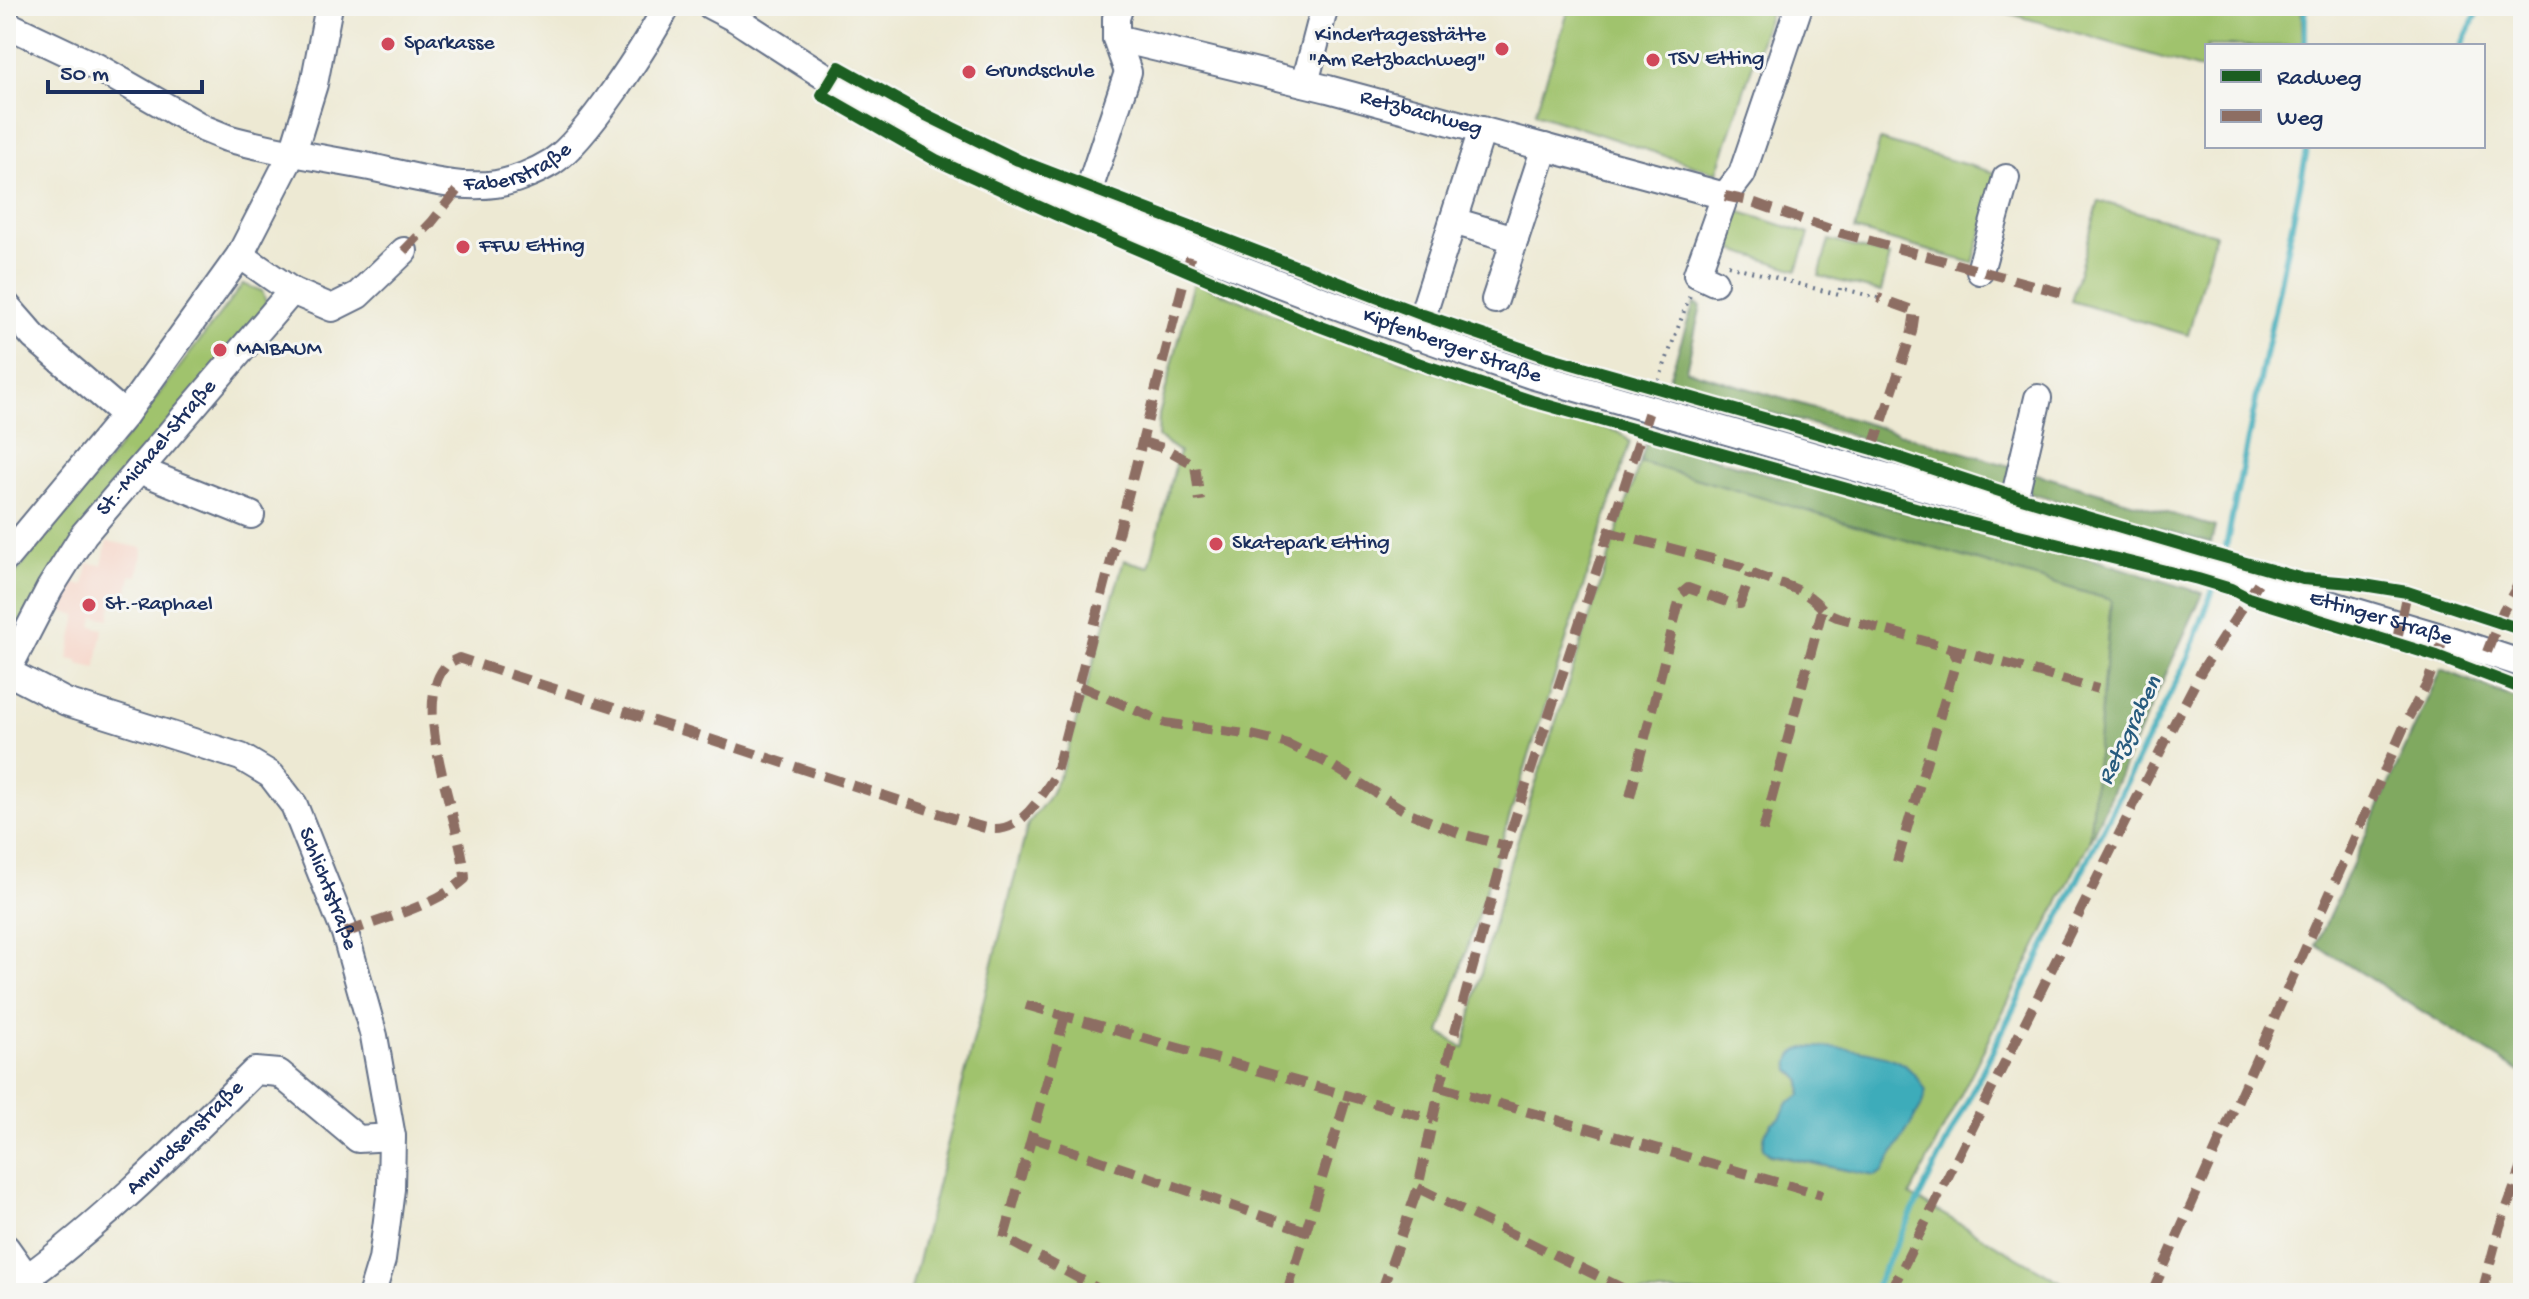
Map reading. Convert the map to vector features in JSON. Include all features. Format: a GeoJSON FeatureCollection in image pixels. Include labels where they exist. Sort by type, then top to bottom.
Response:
{"type":"FeatureCollection","features":[{"type":"Feature","properties":{"kind":"street","name":"St.-Michael-Straße"},"geometry":{"type":"LineString","coordinates":[[6,558],[125,415],[240,255],[293,152],[314,84],[329,6]]}},
{"type":"Feature","properties":{"kind":"street","name":"Faberstraße"},"geometry":{"type":"LineString","coordinates":[[6,24],[97,67],[205,129],[247,144],[462,184],[496,184],[526,175],[554,161],[586,129],[667,6]]}},
{"type":"Feature","properties":{"kind":"street","name":"Kipfenberger Straße"},"geometry":{"type":"LineString","coordinates":[[711,6],[929,138],[996,170],[1416,336],[1531,375],[2235,576]]}},
{"type":"Feature","properties":{"kind":"street"},"geometry":{"type":"LineString","coordinates":[[1084,205],[1128,72],[1116,38],[1116,18],[1120,6]]}},
{"type":"Feature","properties":{"kind":"street"},"geometry":{"type":"LineString","coordinates":[[1305,83],[1325,6]]}},
{"type":"Feature","properties":{"kind":"street"},"geometry":{"type":"LineString","coordinates":[[1705,271],[1725,196],[1742,174],[1799,6]]}},
{"type":"Feature","properties":{"kind":"street","name":"Retzbachweg"},"geometry":{"type":"LineString","coordinates":[[1116,38],[1305,83],[1725,196]]}},
{"type":"Feature","properties":{"kind":"street"},"geometry":{"type":"LineString","coordinates":[[1416,336],[1482,130]]}},
{"type":"Feature","properties":{"kind":"street"},"geometry":{"type":"LineString","coordinates":[[1495,300],[1545,147]]}},
{"type":"Feature","properties":{"kind":"street"},"geometry":{"type":"LineString","coordinates":[[1980,271],[2006,178]]}},
{"type":"Feature","properties":{"kind":"street"},"geometry":{"type":"LineString","coordinates":[[1453,221],[1515,239]]}},
{"type":"Feature","properties":{"kind":"street"},"geometry":{"type":"LineString","coordinates":[[240,255],[292,291],[332,308],[358,295],[404,251]]}},
{"type":"Feature","properties":{"kind":"street","name":"St.-Michael-Straße"},"geometry":{"type":"LineString","coordinates":[[6,671],[50,588],[84,534],[292,291]]}},
{"type":"Feature","properties":{"kind":"street"},"geometry":{"type":"LineString","coordinates":[[6,305],[34,337],[125,415]]}},
{"type":"Feature","properties":{"kind":"street"},"geometry":{"type":"LineString","coordinates":[[2011,512],[2038,398]]}},
{"type":"Feature","properties":{"kind":"street"},"geometry":{"type":"LineString","coordinates":[[139,470],[251,515]]}},
{"type":"Feature","properties":{"kind":"street","name":"Ettinger Straße"},"geometry":{"type":"LineString","coordinates":[[2235,576],[2523,664]]}},
{"type":"Feature","properties":{"kind":"street","name":"Schlichtstraße"},"geometry":{"type":"LineString","coordinates":[[6,671],[66,702],[241,757],[271,775],[294,805],[345,933],[374,1036],[392,1137],[391,1189],[384,1246],[372,1293]]}},
{"type":"Feature","properties":{"kind":"street","name":"Amundsenstraße"},"geometry":{"type":"LineString","coordinates":[[33,1285],[255,1071],[279,1073],[358,1139],[392,1137]]}},
{"type":"Feature","properties":{"kind":"street"},"geometry":{"type":"LineString","coordinates":[[6,1248],[33,1285]]}},
{"type":"Feature","properties":{"kind":"path"},"geometry":{"type":"LineString","coordinates":[[1650,408],[1705,271],[1839,295],[1840,288],[1878,298]]}},
{"type":"Feature","properties":{"kind":"shaded area","name":"St.-Raphael"},"geometry":{"type":"Polygon","coordinates":[[[107,541],[143,548],[138,576],[131,575],[127,598],[114,595],[109,619],[94,616],[92,626],[103,629],[96,668],[68,659],[77,615],[64,612],[70,583],[84,586],[88,563],[102,565],[107,541]]]}},
{"type":"Feature","properties":{"kind":"green space","name":"TSV Etting"},"geometry":{"type":"Polygon","coordinates":[[[1570,6],[1772,6],[1717,173],[1535,113],[1570,6]]]}},
{"type":"Feature","properties":{"kind":"green space"},"geometry":{"type":"Polygon","coordinates":[[[1984,6],[2301,6],[2303,44],[2205,44],[2205,70],[1984,6]]]}},
{"type":"Feature","properties":{"kind":"green space"},"geometry":{"type":"Polygon","coordinates":[[[1880,140],[1999,174],[1973,263],[1855,230],[1880,140]]]}},
{"type":"Feature","properties":{"kind":"green space"},"geometry":{"type":"Polygon","coordinates":[[[2099,201],[2215,234],[2188,335],[2071,301],[2099,201]]]}},
{"type":"Feature","properties":{"kind":"green space"},"geometry":{"type":"Polygon","coordinates":[[[1738,211],[1809,234],[1797,270],[1727,248],[1738,211]]]}},
{"type":"Feature","properties":{"kind":"green space"},"geometry":{"type":"Polygon","coordinates":[[[1829,240],[1890,256],[1881,292],[1819,276],[1829,240]]]}},
{"type":"Feature","properties":{"kind":"green space"},"geometry":{"type":"Polygon","coordinates":[[[1194,282],[1406,362],[1621,433],[1630,442],[1440,1033],[1464,1048],[1510,863],[1640,462],[2111,600],[2089,842],[1910,1195],[2080,1293],[910,1293],[1028,824],[1048,798],[1061,772],[1124,560],[1149,567],[1179,452],[1158,437],[1159,415],[1194,282]],[[1809,1047],[1790,1070],[1800,1081],[1801,1095],[1788,1104],[1780,1119],[1772,1123],[1765,1134],[1763,1148],[1769,1155],[1875,1176],[1867,1053],[1809,1047]]]}},
{"type":"Feature","properties":{"kind":"green space"},"geometry":{"type":"Polygon","coordinates":[[[243,284],[262,291],[268,307],[12,639],[6,641],[6,585],[105,465],[243,284]]]}},
{"type":"Feature","properties":{"kind":"green space"},"geometry":{"type":"Polygon","coordinates":[[[1694,303],[1701,306],[1686,370],[2215,527],[2211,543],[1981,480],[1886,445],[1667,384],[1694,303]]]}},
{"type":"Feature","properties":{"kind":"green space"},"geometry":{"type":"Polygon","coordinates":[[[1647,440],[2019,544],[2023,538],[2203,593],[2089,842],[2111,600],[1640,462],[1647,440]]]}},
{"type":"Feature","properties":{"kind":"green space"},"geometry":{"type":"Polygon","coordinates":[[[2441,669],[2523,702],[2523,1074],[2316,945],[2441,669]]]}},
{"type":"Feature","properties":{"kind":"water"},"geometry":{"type":"Polygon","coordinates":[[[1809,1047],[1853,1050],[1896,1060],[1910,1069],[1926,1091],[1921,1107],[1883,1171],[1875,1176],[1769,1154],[1763,1148],[1765,1134],[1772,1123],[1780,1118],[1788,1103],[1801,1095],[1800,1080],[1790,1070],[1790,1060],[1796,1052],[1809,1047]]]}},
{"type":"Feature","properties":{"kind":"waterway","name":"Retzgraben"},"geometry":{"type":"LineString","coordinates":[[2305,6],[2305,44]]}},
{"type":"Feature","properties":{"kind":"waterway"},"geometry":{"type":"LineString","coordinates":[[2462,44],[2481,6]]}},
{"type":"Feature","properties":{"kind":"waterway","name":"Retzgraben"},"geometry":{"type":"LineString","coordinates":[[2222,566],[2308,148]]}},
{"type":"Feature","properties":{"kind":"waterway","name":"Retzgraben"},"geometry":{"type":"LineString","coordinates":[[1872,1293],[2188,658],[2218,576]]}},
{"type":"Feature","properties":{"kind":"marked path"},"geometry":{"type":"LineString","coordinates":[[404,251],[462,184]]}},
{"type":"Feature","properties":{"kind":"marked path"},"geometry":{"type":"LineString","coordinates":[[1725,196],[1749,201],[1841,233],[2066,294]]}},
{"type":"Feature","properties":{"kind":"marked path"},"geometry":{"type":"LineString","coordinates":[[345,933],[423,904],[465,879],[435,740],[433,712],[435,687],[444,668],[459,658],[981,827],[1004,828],[1022,818],[1055,776],[1192,250]]}},
{"type":"Feature","properties":{"kind":"marked path"},"geometry":{"type":"LineString","coordinates":[[1873,449],[1912,332],[1915,311],[1878,298]]}},
{"type":"Feature","properties":{"kind":"marked path"},"geometry":{"type":"LineString","coordinates":[[1381,1293],[1418,1188],[1440,1087],[1506,846],[1650,408]]}},
{"type":"Feature","properties":{"kind":"marked path"},"geometry":{"type":"LineString","coordinates":[[1143,442],[1166,449],[1195,465],[1200,501]]}},
{"type":"Feature","properties":{"kind":"marked path"},"geometry":{"type":"LineString","coordinates":[[1608,532],[1739,566],[1803,593],[1837,617],[2098,689]]}},
{"type":"Feature","properties":{"kind":"marked path"},"geometry":{"type":"LineString","coordinates":[[1630,797],[1681,594],[1688,588],[1740,604],[1751,574]]}},
{"type":"Feature","properties":{"kind":"marked path"},"geometry":{"type":"LineString","coordinates":[[2487,652],[2503,611],[2523,576]]}},
{"type":"Feature","properties":{"kind":"marked path"},"geometry":{"type":"LineString","coordinates":[[1890,1293],[2176,720],[2202,670],[2258,583]]}},
{"type":"Feature","properties":{"kind":"marked path"},"geometry":{"type":"LineString","coordinates":[[2396,644],[2407,592]]}},
{"type":"Feature","properties":{"kind":"marked path"},"geometry":{"type":"LineString","coordinates":[[1763,831],[1822,611]]}},
{"type":"Feature","properties":{"kind":"marked path"},"geometry":{"type":"LineString","coordinates":[[2152,1293],[2408,718],[2426,686],[2444,638]]}},
{"type":"Feature","properties":{"kind":"marked path"},"geometry":{"type":"LineString","coordinates":[[1897,862],[1957,658],[1951,647]]}},
{"type":"Feature","properties":{"kind":"marked path"},"geometry":{"type":"LineString","coordinates":[[1080,686],[1165,723],[1252,735],[1288,744],[1331,765],[1407,812],[1462,834],[1506,846]]}},
{"type":"Feature","properties":{"kind":"marked path"},"geometry":{"type":"LineString","coordinates":[[1026,1005],[1434,1120]]}},
{"type":"Feature","properties":{"kind":"marked path"},"geometry":{"type":"LineString","coordinates":[[1065,1016],[1004,1238],[1106,1293]]}},
{"type":"Feature","properties":{"kind":"marked path"},"geometry":{"type":"LineString","coordinates":[[1440,1087],[1822,1195]]}},
{"type":"Feature","properties":{"kind":"marked path"},"geometry":{"type":"LineString","coordinates":[[1287,1293],[1347,1096]]}},
{"type":"Feature","properties":{"kind":"marked path"},"geometry":{"type":"LineString","coordinates":[[1031,1137],[1306,1231]]}},
{"type":"Feature","properties":{"kind":"marked path"},"geometry":{"type":"LineString","coordinates":[[2482,1293],[2500,1226],[2523,1164]]}},
{"type":"Feature","properties":{"kind":"marked path"},"geometry":{"type":"LineString","coordinates":[[1418,1188],[1632,1293]]}},
{"type":"Feature","properties":{"kind":"cycle path"},"geometry":{"type":"LineString","coordinates":[[2523,630],[2407,592],[2303,579],[2206,552],[2015,496],[1873,449],[1544,356],[1423,315],[1018,160],[916,110],[839,67],[822,95],[936,160],[1055,214],[1303,320],[1429,367],[1532,401],[1962,521],[2198,579],[2248,598],[2437,656],[2523,689]]}},
{"type":"Feature","properties":{"kind":"place","name":"Sparkasse"},"geometry":{"type":"Point","coordinates":[388,44]}},
{"type":"Feature","properties":{"kind":"place","name":"Kindertagesstätte \"Am Retzbachweg\""},"geometry":{"type":"Point","coordinates":[1502,49]}},
{"type":"Feature","properties":{"kind":"place","name":"TSV Etting"},"geometry":{"type":"Point","coordinates":[1653,60]}},
{"type":"Feature","properties":{"kind":"place","name":"Grundschule"},"geometry":{"type":"Point","coordinates":[969,72]}},
{"type":"Feature","properties":{"kind":"place","name":"FFW Etting"},"geometry":{"type":"Point","coordinates":[463,247]}},
{"type":"Feature","properties":{"kind":"place","name":"MAIBAUM"},"geometry":{"type":"Point","coordinates":[220,350]}},
{"type":"Feature","properties":{"kind":"place","name":"Skatepark Etting"},"geometry":{"type":"Point","coordinates":[1216,544]}},
{"type":"Feature","properties":{"kind":"place","name":"St.-Raphael"},"geometry":{"type":"Point","coordinates":[89,605]}}]}
